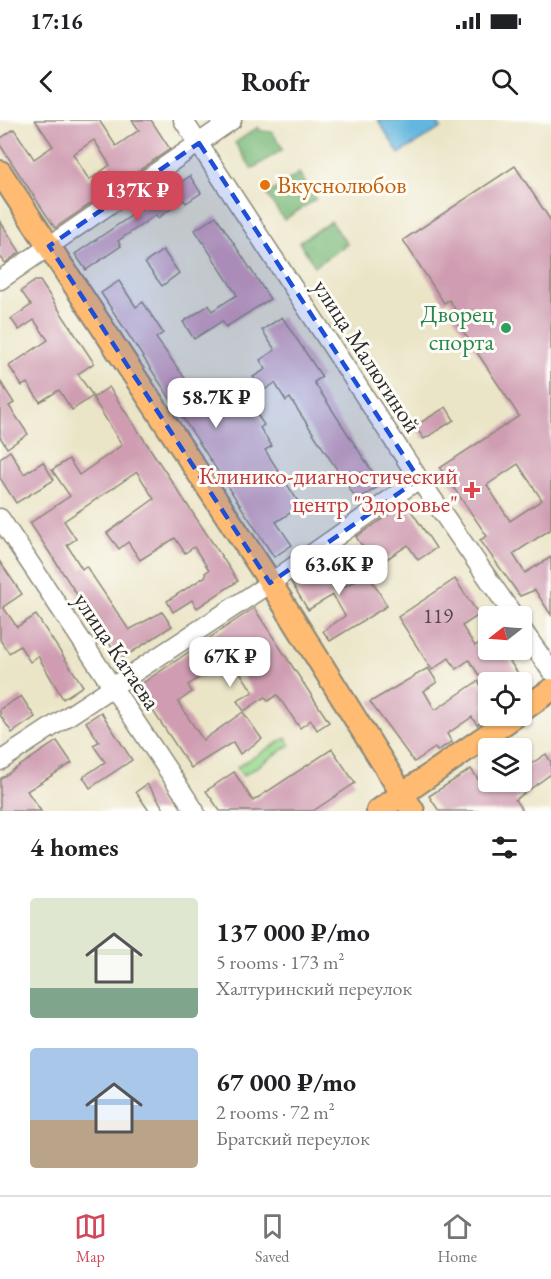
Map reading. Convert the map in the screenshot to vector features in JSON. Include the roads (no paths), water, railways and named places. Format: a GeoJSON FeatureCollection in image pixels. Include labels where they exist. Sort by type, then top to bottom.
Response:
{"type":"FeatureCollection","features":[{"type":"Feature","properties":{"kind":"main road"},"geometry":{"type":"LineString","coordinates":[[0,172],[270,583],[408,803]]}},
{"type":"Feature","properties":{"kind":"main road"},"geometry":{"type":"LineString","coordinates":[[532,703],[551,690]]}},
{"type":"Feature","properties":{"kind":"main road"},"geometry":{"type":"LineString","coordinates":[[378,811],[408,803],[503,726]]}},
{"type":"Feature","properties":{"kind":"street","name":"улица Малюгиной"},"geometry":{"type":"LineString","coordinates":[[183,120],[419,479],[507,606]]}},
{"type":"Feature","properties":{"kind":"street"},"geometry":{"type":"LineString","coordinates":[[0,280],[232,120]]}},
{"type":"Feature","properties":{"kind":"street"},"geometry":{"type":"LineString","coordinates":[[0,761],[270,583],[419,479]]}},
{"type":"Feature","properties":{"kind":"street","name":"улица Катаева"},"geometry":{"type":"LineString","coordinates":[[0,518],[195,811]]}},
{"type":"Feature","properties":{"kind":"street"},"geometry":{"type":"LineString","coordinates":[[532,643],[551,671]]}},
{"type":"Feature","properties":{"kind":"water"},"geometry":{"type":"Polygon","coordinates":[[[378,120],[436,120],[441,128],[399,154],[378,120]]]}},
{"type":"Feature","properties":{"kind":"place","name":"Вкуснолюбов"},"geometry":{"type":"Point","coordinates":[265,185]}},
{"type":"Feature","properties":{"kind":"place","name":"Дворец спорта"},"geometry":{"type":"Point","coordinates":[506,328]}},
{"type":"Feature","properties":{"kind":"place","name":"Клинико-диагностический центр \"Здоровье\""},"geometry":{"type":"Point","coordinates":[472,490]}}]}
